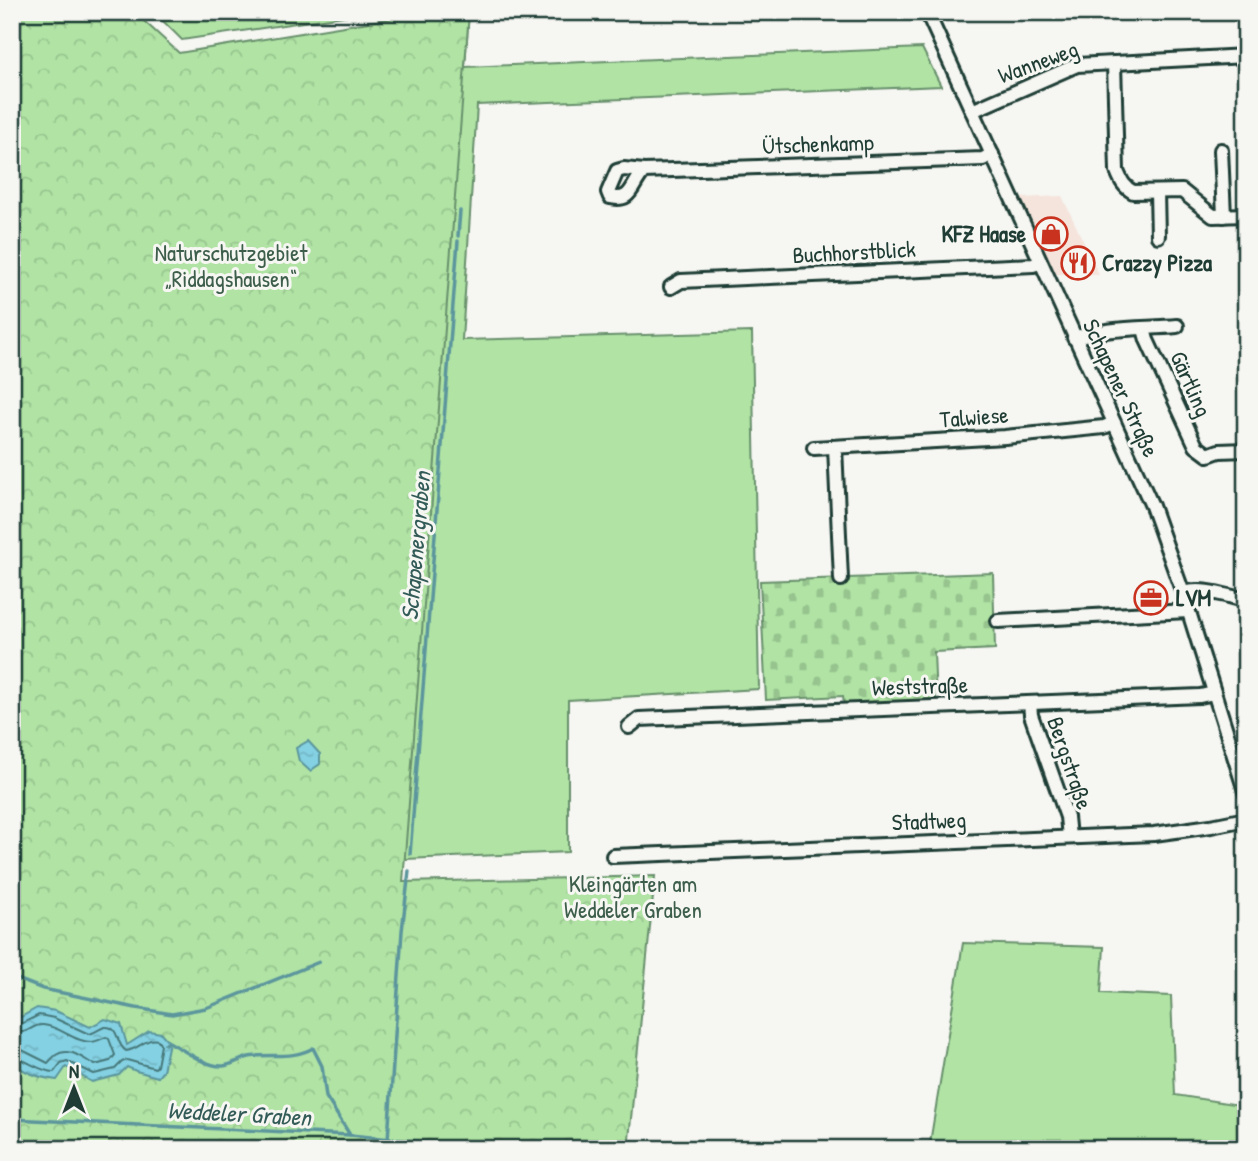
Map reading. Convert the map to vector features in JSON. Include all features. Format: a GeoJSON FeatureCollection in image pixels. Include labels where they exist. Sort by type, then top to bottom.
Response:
{"type":"FeatureCollection","features":[{"type":"Feature","properties":{"kind":"street","name":"Schapener Straße"},"geometry":{"type":"LineString","coordinates":[[927,12],[1162,531],[1246,794]]}},
{"type":"Feature","properties":{"kind":"street","name":"Wanneweg"},"geometry":{"type":"LineString","coordinates":[[972,111],[1067,69],[1087,64],[1246,56]]}},
{"type":"Feature","properties":{"kind":"street"},"geometry":{"type":"LineString","coordinates":[[1114,63],[1117,171],[1126,188],[1133,192],[1182,191],[1213,216],[1246,215]]}},
{"type":"Feature","properties":{"kind":"street"},"geometry":{"type":"LineString","coordinates":[[1221,150],[1224,216]]}},
{"type":"Feature","properties":{"kind":"street","name":"Ütschenkamp"},"geometry":{"type":"LineString","coordinates":[[644,171],[983,159],[992,154]]}},
{"type":"Feature","properties":{"kind":"street"},"geometry":{"type":"LineString","coordinates":[[1157,192],[1158,236]]}},
{"type":"Feature","properties":{"kind":"street","name":"Buchhorstblick"},"geometry":{"type":"LineString","coordinates":[[671,287],[681,281],[1010,266],[1040,262]]}},
{"type":"Feature","properties":{"kind":"street","name":"Gärtling"},"geometry":{"type":"LineString","coordinates":[[1074,338],[1109,331],[1177,326]]}},
{"type":"Feature","properties":{"kind":"street","name":"Gärtling"},"geometry":{"type":"LineString","coordinates":[[1144,328],[1196,446],[1208,455],[1219,451],[1246,450]]}},
{"type":"Feature","properties":{"kind":"street","name":"Talwiese"},"geometry":{"type":"LineString","coordinates":[[814,448],[1005,437],[1104,427],[1114,423]]}},
{"type":"Feature","properties":{"kind":"street"},"geometry":{"type":"LineString","coordinates":[[835,447],[841,579]]}},
{"type":"Feature","properties":{"kind":"street"},"geometry":{"type":"LineString","coordinates":[[1182,593],[1201,591],[1246,600]]}},
{"type":"Feature","properties":{"kind":"street"},"geometry":{"type":"LineString","coordinates":[[998,621],[1188,611]]}},
{"type":"Feature","properties":{"kind":"street","name":"Weststraße"},"geometry":{"type":"LineString","coordinates":[[629,727],[639,719],[1200,696],[1214,693]]}},
{"type":"Feature","properties":{"kind":"street","name":"Bergstraße"},"geometry":{"type":"LineString","coordinates":[[1030,703],[1031,715],[1067,817],[1069,837]]}},
{"type":"Feature","properties":{"kind":"street","name":"Stadtweg"},"geometry":{"type":"LineString","coordinates":[[613,856],[1170,833],[1246,819]]}},
{"type":"Feature","properties":{"kind":"shaded area"},"geometry":{"type":"Polygon","coordinates":[[[1062,196],[1099,275],[1056,274],[1021,198],[1062,196]]]}},
{"type":"Feature","properties":{"kind":"green space","name":"Naturschutzgebiet „Riddagshausen“"},"geometry":{"type":"Polygon","coordinates":[[[12,12],[134,12],[179,53],[430,12],[469,12],[403,882],[655,876],[628,1149],[12,1149],[12,12]]]}},
{"type":"Feature","properties":{"kind":"green space"},"geometry":{"type":"Polygon","coordinates":[[[154,12],[370,12],[182,40],[154,12]]]}},
{"type":"Feature","properties":{"kind":"green space"},"geometry":{"type":"Polygon","coordinates":[[[469,12],[465,67],[922,48],[941,86],[477,105],[462,340],[752,332],[759,689],[568,700],[568,852],[405,859],[12,203],[175,56],[469,12]]]}},
{"type":"Feature","properties":{"kind":"green space"},"geometry":{"type":"Polygon","coordinates":[[[993,573],[995,649],[934,652],[936,702],[844,706],[843,696],[766,700],[760,581],[993,573]]]}},
{"type":"Feature","properties":{"kind":"green space"},"geometry":{"type":"Polygon","coordinates":[[[963,943],[1104,947],[1101,993],[1171,996],[1175,1095],[1246,1106],[1246,1149],[929,1149],[963,943]]]}},
{"type":"Feature","properties":{"kind":"water"},"geometry":{"type":"Polygon","coordinates":[[[308,741],[320,754],[320,764],[310,771],[299,761],[296,748],[308,741]]]}},
{"type":"Feature","properties":{"kind":"water"},"geometry":{"type":"Polygon","coordinates":[[[12,1004],[21,1017],[37,1008],[56,1011],[90,1027],[105,1019],[121,1024],[127,1045],[149,1031],[161,1033],[169,1042],[163,1071],[158,1077],[127,1067],[119,1075],[92,1082],[66,1067],[57,1080],[27,1072],[12,1061],[12,1004]]]}},
{"type":"Feature","properties":{"kind":"waterway","name":"Schapenergraben"},"geometry":{"type":"LineString","coordinates":[[458,236],[460,211]]}},
{"type":"Feature","properties":{"kind":"waterway","name":"Schapenergraben"},"geometry":{"type":"LineString","coordinates":[[410,854],[458,241]]}},
{"type":"Feature","properties":{"kind":"waterway","name":"Schapenergraben"},"geometry":{"type":"LineString","coordinates":[[388,1139],[402,931],[409,871]]}},
{"type":"Feature","properties":{"kind":"waterway"},"geometry":{"type":"LineString","coordinates":[[12,977],[43,989],[172,1014],[206,1008],[319,962]]}},
{"type":"Feature","properties":{"kind":"waterway"},"geometry":{"type":"LineString","coordinates":[[165,1044],[169,1042],[216,1066],[249,1057],[297,1054],[313,1048],[322,1066],[326,1097],[350,1135]]}},
{"type":"Feature","properties":{"kind":"waterway","name":"Weddeler Graben"},"geometry":{"type":"LineString","coordinates":[[12,1119],[350,1135],[464,1146],[547,1149]]}},
{"type":"Feature","properties":{"kind":"place","name":"KFZ Haase"},"geometry":{"type":"Point","coordinates":[1051,234]}},
{"type":"Feature","properties":{"kind":"place","name":"Crazzy Pizza"},"geometry":{"type":"Point","coordinates":[1078,263]}},
{"type":"Feature","properties":{"kind":"place","name":"LVM"},"geometry":{"type":"Point","coordinates":[1151,598]}},
{"type":"Feature","properties":{"kind":"park label","name":"Kleingärten am Weddeler Graben"},"geometry":{"type":"Point","coordinates":[633,897]}}]}
